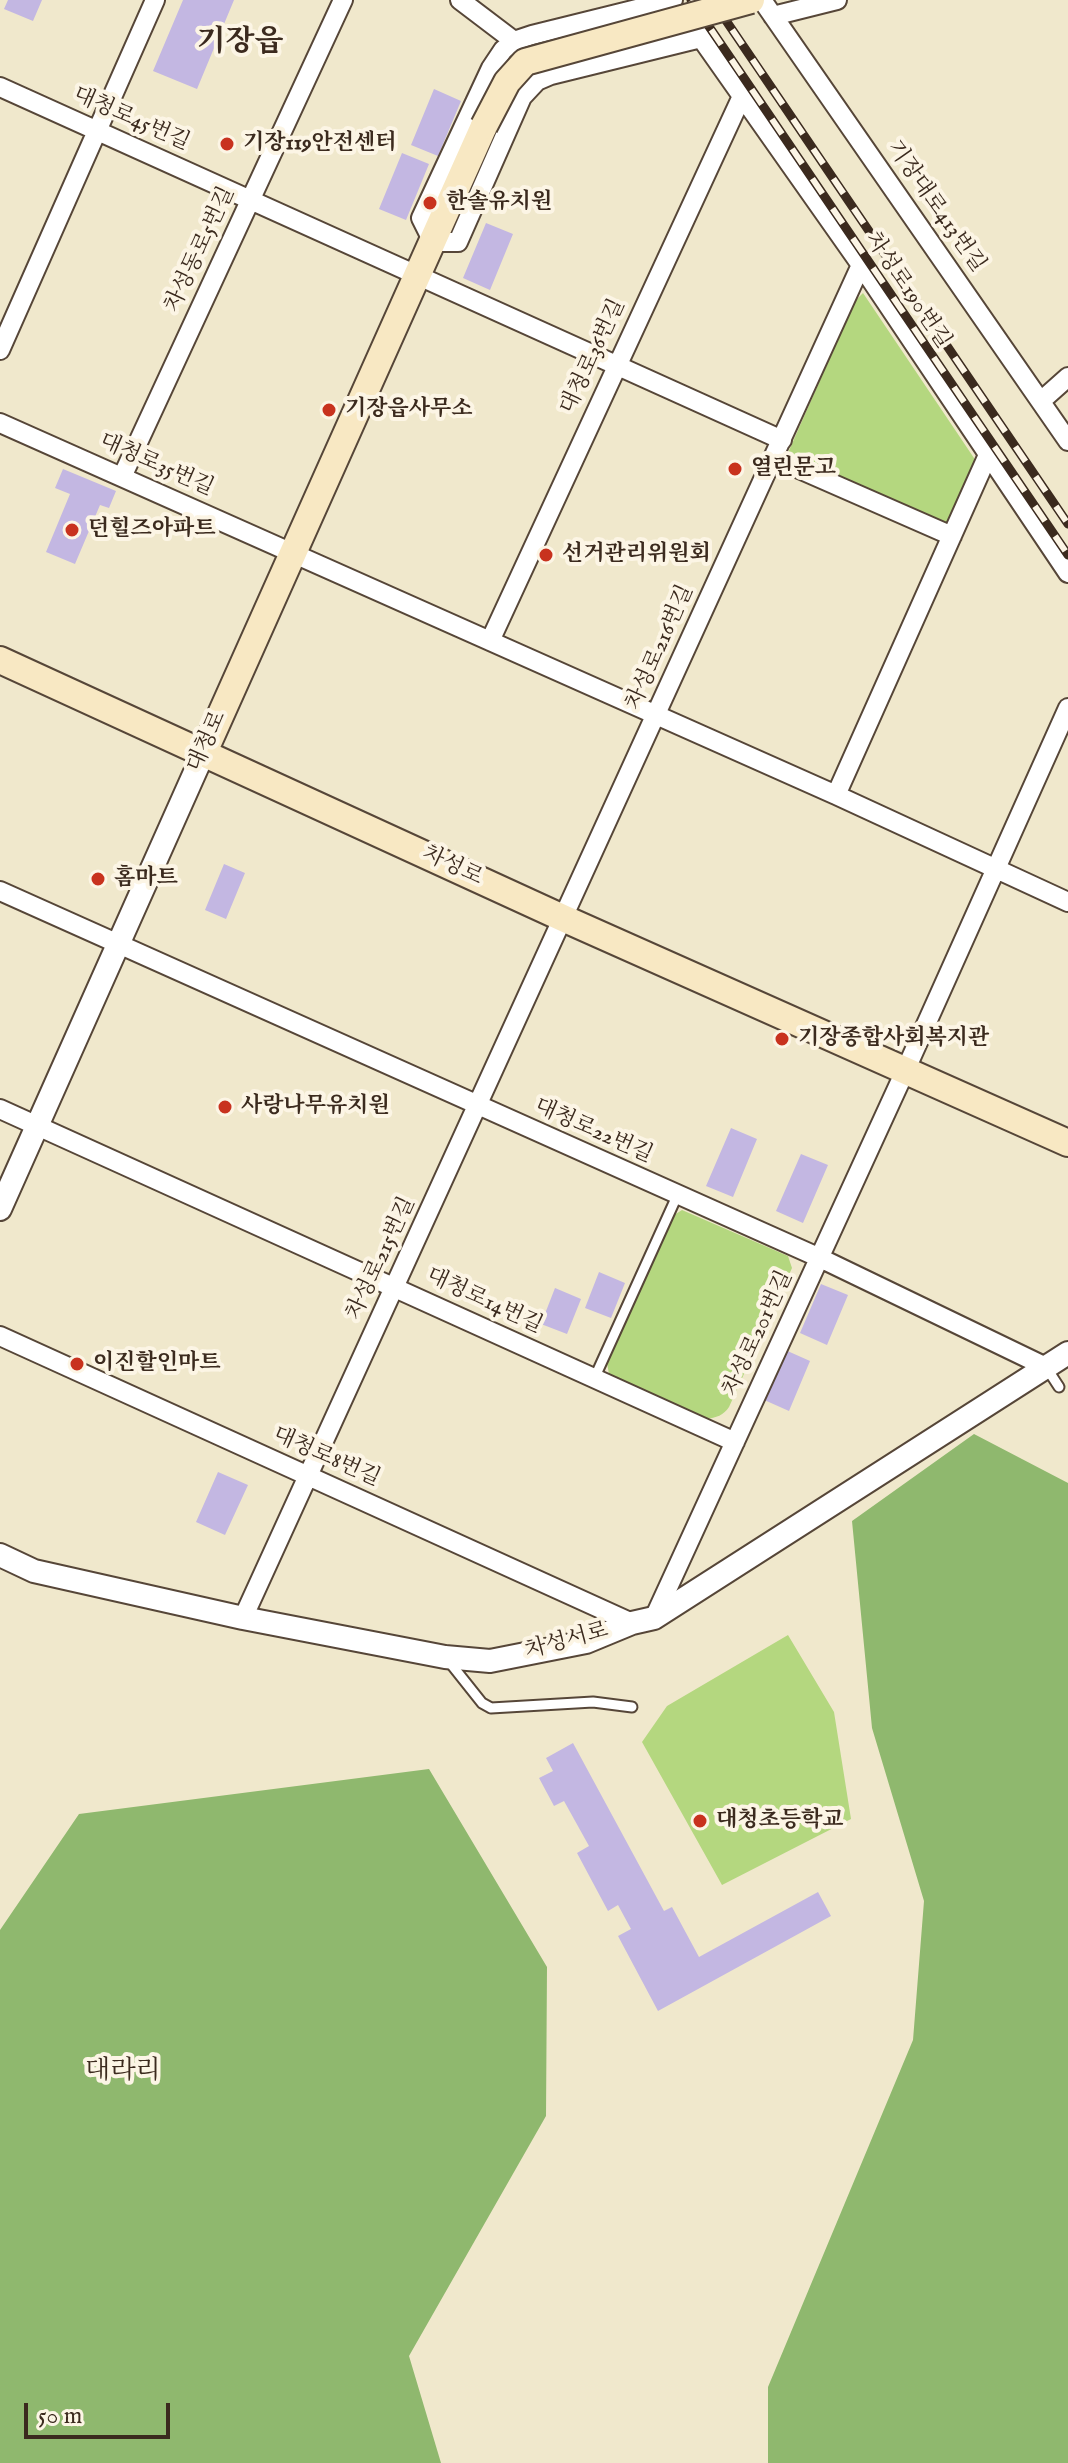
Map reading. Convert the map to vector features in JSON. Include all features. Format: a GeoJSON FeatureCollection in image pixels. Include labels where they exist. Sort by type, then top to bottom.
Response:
{"type":"FeatureCollection","features":[{"type":"Feature","properties":{"kind":"main road","name":"대청로"},"geometry":{"type":"LineString","coordinates":[[204,752],[484,126],[507,82],[525,62],[751,0]]}},
{"type":"Feature","properties":{"kind":"main road","name":"차성로"},"geometry":{"type":"LineString","coordinates":[[0,660],[565,919],[1068,1143]]}},
{"type":"Feature","properties":{"kind":"street"},"geometry":{"type":"LineString","coordinates":[[0,350],[155,0]]}},
{"type":"Feature","properties":{"kind":"street","name":"차성동로5번길"},"geometry":{"type":"LineString","coordinates":[[122,477],[343,0]]}},
{"type":"Feature","properties":{"kind":"street"},"geometry":{"type":"LineString","coordinates":[[460,0],[514,41]]}},
{"type":"Feature","properties":{"kind":"street"},"geometry":{"type":"LineString","coordinates":[[674,0],[514,41],[503,50],[491,68],[421,218],[433,242],[458,242],[522,97],[537,81],[701,38]]}},
{"type":"Feature","properties":{"kind":"street","name":"차성로190번길"},"geometry":{"type":"LineString","coordinates":[[674,0],[861,265],[1068,573]]}},
{"type":"Feature","properties":{"kind":"street","name":"기장대로413번길"},"geometry":{"type":"LineString","coordinates":[[762,0],[1068,441]]}},
{"type":"Feature","properties":{"kind":"street"},"geometry":{"type":"LineString","coordinates":[[773,16],[837,0]]}},
{"type":"Feature","properties":{"kind":"street","name":"대청로45번길"},"geometry":{"type":"LineString","coordinates":[[0,87],[417,276]]}},
{"type":"Feature","properties":{"kind":"street","name":"대청로36번길"},"geometry":{"type":"LineString","coordinates":[[490,641],[743,94]]}},
{"type":"Feature","properties":{"kind":"street","name":"차성로216번길"},"geometry":{"type":"LineString","coordinates":[[565,919],[861,265]]}},
{"type":"Feature","properties":{"kind":"street"},"geometry":{"type":"LineString","coordinates":[[417,276],[616,365],[952,536]]}},
{"type":"Feature","properties":{"kind":"street"},"geometry":{"type":"LineString","coordinates":[[1041,401],[1068,377]]}},
{"type":"Feature","properties":{"kind":"street","name":"대청로35번길"},"geometry":{"type":"LineString","coordinates":[[0,423],[293,553]]}},
{"type":"Feature","properties":{"kind":"street"},"geometry":{"type":"LineString","coordinates":[[836,795],[988,455]]}},
{"type":"Feature","properties":{"kind":"street"},"geometry":{"type":"LineString","coordinates":[[293,553],[1068,902]]}},
{"type":"Feature","properties":{"kind":"street"},"geometry":{"type":"LineString","coordinates":[[906,1069],[1068,708]]}},
{"type":"Feature","properties":{"kind":"street","name":"대청로"},"geometry":{"type":"LineString","coordinates":[[0,1209],[204,752]]}},
{"type":"Feature","properties":{"kind":"street","name":"대청로22번길"},"geometry":{"type":"LineString","coordinates":[[0,891],[820,1258],[1046,1367]]}},
{"type":"Feature","properties":{"kind":"street","name":"차성로215번길"},"geometry":{"type":"LineString","coordinates":[[243,1618],[565,919]]}},
{"type":"Feature","properties":{"kind":"street","name":"차성로201번길"},"geometry":{"type":"LineString","coordinates":[[654,1618],[906,1069]]}},
{"type":"Feature","properties":{"kind":"street","name":"대청로14번길"},"geometry":{"type":"LineString","coordinates":[[0,1109],[735,1442]]}},
{"type":"Feature","properties":{"kind":"street","name":"대청로8번길"},"geometry":{"type":"LineString","coordinates":[[0,1336],[632,1623]]}},
{"type":"Feature","properties":{"kind":"street","name":"차성서로"},"geometry":{"type":"LineString","coordinates":[[0,1555],[34,1571],[243,1618],[445,1657],[490,1661],[586,1642],[632,1623],[654,1618],[1068,1353]]}},
{"type":"Feature","properties":{"kind":"lane"},"geometry":{"type":"LineString","coordinates":[[594,1379],[677,1196]]}},
{"type":"Feature","properties":{"kind":"lane"},"geometry":{"type":"LineString","coordinates":[[1046,1367],[1059,1387]]}},
{"type":"Feature","properties":{"kind":"lane"},"geometry":{"type":"LineString","coordinates":[[445,1657],[482,1703],[491,1708],[593,1702],[632,1707]]}},
{"type":"Feature","properties":{"kind":"green space"},"geometry":{"type":"Polygon","coordinates":[[[863,293],[974,458],[976,465],[951,527],[787,455],[855,301],[863,293]]]}},
{"type":"Feature","properties":{"kind":"green space"},"geometry":{"type":"Polygon","coordinates":[[[682,1210],[788,1256],[792,1268],[729,1407],[719,1416],[706,1419],[609,1374],[606,1358],[671,1217],[682,1210]]]}},
{"type":"Feature","properties":{"kind":"green space"},"geometry":{"type":"Polygon","coordinates":[[[974,1434],[1068,1483],[1068,2463],[768,2463],[768,2387],[913,2040],[924,1901],[872,1728],[852,1521],[974,1434]]]}},
{"type":"Feature","properties":{"kind":"green space"},"geometry":{"type":"Polygon","coordinates":[[[788,1635],[834,1712],[851,1819],[722,1885],[642,1742],[667,1706],[788,1635]]]}},
{"type":"Feature","properties":{"kind":"green space"},"geometry":{"type":"Polygon","coordinates":[[[429,1769],[547,1967],[546,2116],[409,2356],[441,2463],[0,2463],[0,1930],[79,1814],[429,1769]]]}},
{"type":"Feature","properties":{"kind":"building"},"geometry":{"type":"Polygon","coordinates":[[[8,0],[42,0],[33,21],[4,9],[8,0]]]}},
{"type":"Feature","properties":{"kind":"building"},"geometry":{"type":"Polygon","coordinates":[[[183,0],[234,0],[197,89],[153,71],[183,0]]]}},
{"type":"Feature","properties":{"kind":"building"},"geometry":{"type":"Polygon","coordinates":[[[434,89],[461,101],[438,156],[411,145],[434,89]]]}},
{"type":"Feature","properties":{"kind":"building"},"geometry":{"type":"Polygon","coordinates":[[[402,153],[429,164],[406,220],[379,209],[402,153]]]}},
{"type":"Feature","properties":{"kind":"building"},"geometry":{"type":"Polygon","coordinates":[[[486,223],[513,234],[490,290],[463,278],[486,223]]]}},
{"type":"Feature","properties":{"kind":"building","name":"던힐즈아파트"},"geometry":{"type":"Polygon","coordinates":[[[63,469],[116,491],[109,508],[100,505],[75,564],[46,552],[70,494],[55,488],[63,469]]]}},
{"type":"Feature","properties":{"kind":"building"},"geometry":{"type":"Polygon","coordinates":[[[224,864],[245,873],[226,919],[205,910],[224,864]]]}},
{"type":"Feature","properties":{"kind":"building"},"geometry":{"type":"Polygon","coordinates":[[[731,1128],[757,1139],[733,1197],[706,1186],[731,1128]]]}},
{"type":"Feature","properties":{"kind":"building"},"geometry":{"type":"Polygon","coordinates":[[[801,1154],[828,1165],[803,1223],[776,1211],[801,1154]]]}},
{"type":"Feature","properties":{"kind":"building"},"geometry":{"type":"Polygon","coordinates":[[[599,1272],[625,1283],[611,1318],[585,1308],[599,1272]]]}},
{"type":"Feature","properties":{"kind":"building"},"geometry":{"type":"Polygon","coordinates":[[[821,1284],[848,1295],[827,1345],[800,1333],[821,1284]]]}},
{"type":"Feature","properties":{"kind":"building"},"geometry":{"type":"Polygon","coordinates":[[[555,1288],[581,1299],[567,1334],[541,1324],[555,1288]]]}},
{"type":"Feature","properties":{"kind":"building"},"geometry":{"type":"Polygon","coordinates":[[[783,1349],[810,1361],[789,1411],[762,1399],[783,1349]]]}},
{"type":"Feature","properties":{"kind":"building"},"geometry":{"type":"Polygon","coordinates":[[[218,1472],[248,1485],[225,1535],[196,1522],[218,1472]]]}},
{"type":"Feature","properties":{"kind":"building"},"geometry":{"type":"Polygon","coordinates":[[[573,1743],[664,1911],[672,1907],[699,1957],[818,1892],[831,1916],[658,2011],[618,1936],[631,1929],[618,1905],[608,1911],[577,1853],[589,1846],[564,1801],[554,1806],[539,1778],[553,1771],[546,1758],[573,1743]]]}},
{"type":"Feature","properties":{"kind":"railway"},"geometry":{"type":"LineString","coordinates":[[691,0],[1068,555]]}},
{"type":"Feature","properties":{"kind":"railway"},"geometry":{"type":"LineString","coordinates":[[712,0],[1068,524]]}},
{"type":"Feature","properties":{"kind":"place","name":"기장119안전센터"},"geometry":{"type":"Point","coordinates":[227,144]}},
{"type":"Feature","properties":{"kind":"place","name":"한솔유치원"},"geometry":{"type":"Point","coordinates":[430,203]}},
{"type":"Feature","properties":{"kind":"place","name":"기장읍사무소"},"geometry":{"type":"Point","coordinates":[329,410]}},
{"type":"Feature","properties":{"kind":"place","name":"열린문고"},"geometry":{"type":"Point","coordinates":[735,469]}},
{"type":"Feature","properties":{"kind":"place","name":"던힐즈아파트"},"geometry":{"type":"Point","coordinates":[72,530]}},
{"type":"Feature","properties":{"kind":"place","name":"선거관리위원회"},"geometry":{"type":"Point","coordinates":[546,555]}},
{"type":"Feature","properties":{"kind":"place","name":"홈마트"},"geometry":{"type":"Point","coordinates":[98,879]}},
{"type":"Feature","properties":{"kind":"place","name":"기장종합사회복지관"},"geometry":{"type":"Point","coordinates":[782,1039]}},
{"type":"Feature","properties":{"kind":"place","name":"사랑나무유치원"},"geometry":{"type":"Point","coordinates":[225,1107]}},
{"type":"Feature","properties":{"kind":"place","name":"이진할인마트"},"geometry":{"type":"Point","coordinates":[77,1364]}},
{"type":"Feature","properties":{"kind":"place","name":"대청초등학교"},"geometry":{"type":"Point","coordinates":[700,1821]}},
{"type":"Feature","properties":{"kind":"district","name":"기장읍"},"geometry":{"type":"Point","coordinates":[240,44]}},
{"type":"Feature","properties":{"kind":"district","name":"대라리"},"geometry":{"type":"Point","coordinates":[123,2073]}}]}
